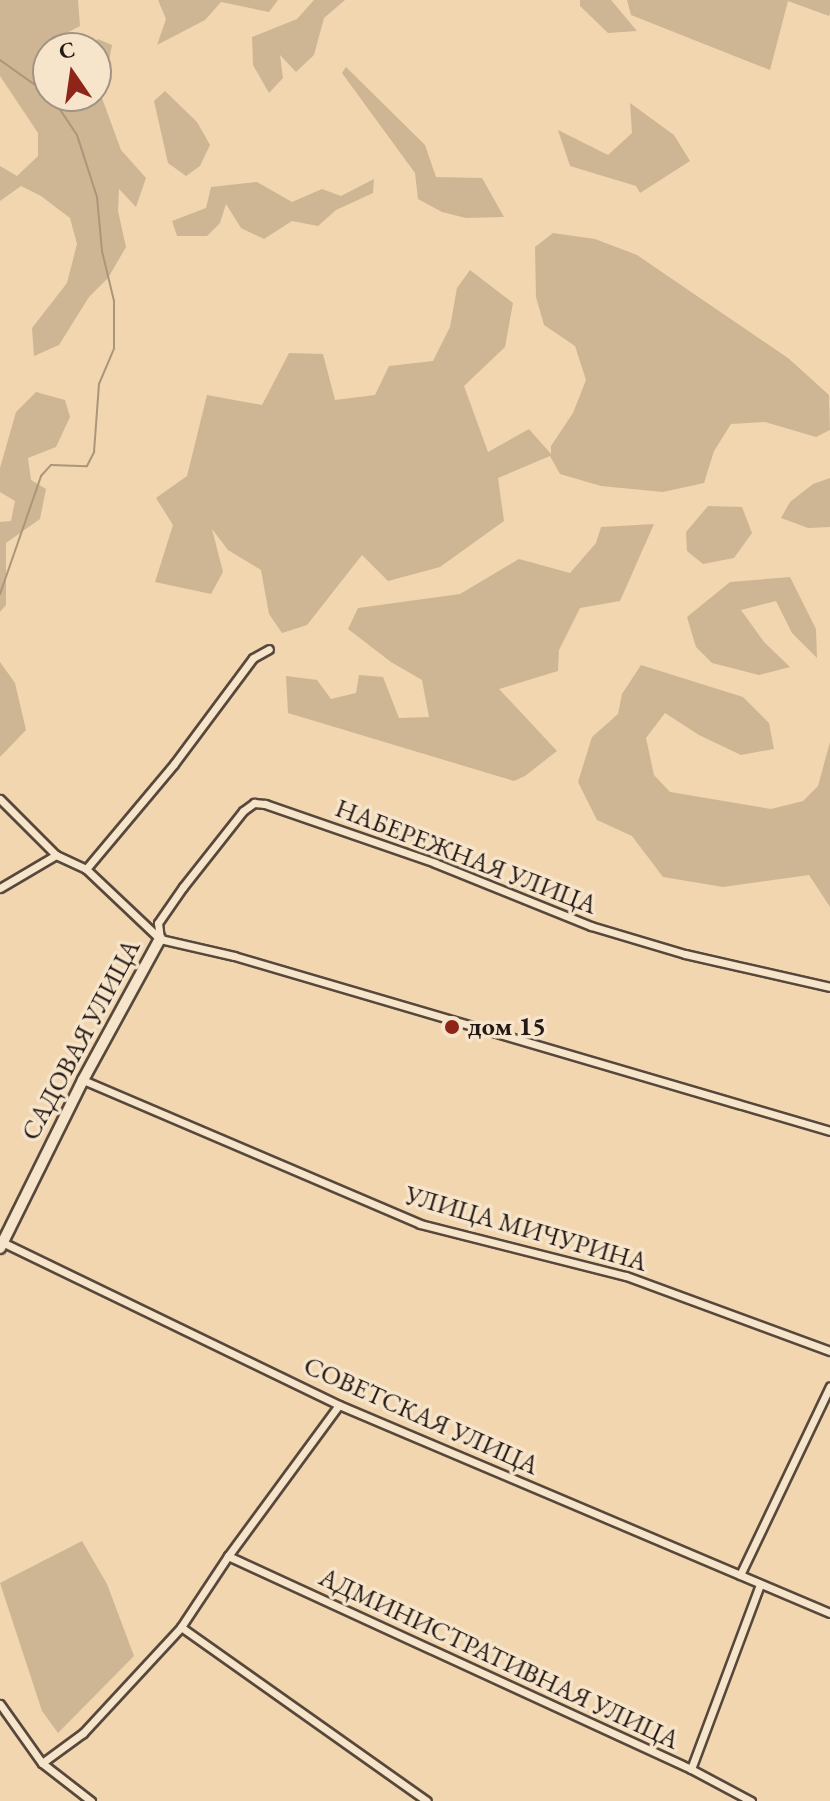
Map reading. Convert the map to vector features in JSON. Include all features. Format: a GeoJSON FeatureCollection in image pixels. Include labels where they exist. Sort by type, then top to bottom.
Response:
{"type":"FeatureCollection","features":[{"type":"Feature","properties":{"kind":"street"},"geometry":{"type":"LineString","coordinates":[[86,869],[174,764],[253,658],[269,649]]}},
{"type":"Feature","properties":{"kind":"street"},"geometry":{"type":"LineString","coordinates":[[0,799],[56,855],[86,869],[160,939],[234,956],[830,1131]]}},
{"type":"Feature","properties":{"kind":"street","name":"НАБЕРЕЖНАЯ УЛИЦА"},"geometry":{"type":"LineString","coordinates":[[160,939],[158,923],[243,811],[254,803],[435,863],[591,926],[685,954],[830,987]]}},
{"type":"Feature","properties":{"kind":"street"},"geometry":{"type":"LineString","coordinates":[[0,888],[56,855]]}},
{"type":"Feature","properties":{"kind":"street","name":"САДОВАЯ УЛИЦА"},"geometry":{"type":"LineString","coordinates":[[1,1245],[83,1080],[160,939]]}},
{"type":"Feature","properties":{"kind":"street","name":"УЛИЦА МИЧУРИНА"},"geometry":{"type":"LineString","coordinates":[[83,1080],[420,1224],[626,1276],[830,1351]]}},
{"type":"Feature","properties":{"kind":"street","name":"СОВЕТСКАЯ УЛИЦА"},"geometry":{"type":"LineString","coordinates":[[1,1245],[339,1405],[830,1613]]}},
{"type":"Feature","properties":{"kind":"street"},"geometry":{"type":"LineString","coordinates":[[740,1575],[830,1386]]}},
{"type":"Feature","properties":{"kind":"street"},"geometry":{"type":"LineString","coordinates":[[42,1763],[83,1733],[181,1627],[228,1556],[339,1405]]}},
{"type":"Feature","properties":{"kind":"street","name":"АДМИНИСТРАТИВНАЯ УЛИЦА"},"geometry":{"type":"LineString","coordinates":[[228,1556],[691,1769],[751,1801]]}},
{"type":"Feature","properties":{"kind":"street"},"geometry":{"type":"LineString","coordinates":[[691,1769],[760,1584]]}},
{"type":"Feature","properties":{"kind":"street"},"geometry":{"type":"LineString","coordinates":[[181,1627],[427,1801]]}},
{"type":"Feature","properties":{"kind":"street"},"geometry":{"type":"LineString","coordinates":[[0,1704],[42,1763],[91,1801]]}},
{"type":"Feature","properties":{"kind":"shaded area"},"geometry":{"type":"Polygon","coordinates":[[[0,0],[78,0],[80,26],[69,32],[32,32],[32,112],[107,112],[121,150],[146,178],[136,207],[119,189],[118,211],[126,247],[108,278],[89,297],[59,345],[34,356],[32,328],[67,283],[77,244],[70,218],[41,196],[21,186],[0,201],[0,166],[17,176],[38,156],[38,133],[0,76],[0,0]]]}},
{"type":"Feature","properties":{"kind":"shaded area"},"geometry":{"type":"Polygon","coordinates":[[[158,0],[278,0],[269,12],[221,2],[205,20],[157,45],[166,19],[158,0]]]}},
{"type":"Feature","properties":{"kind":"shaded area"},"geometry":{"type":"Polygon","coordinates":[[[314,0],[345,0],[324,18],[314,55],[296,72],[280,55],[283,78],[269,93],[253,65],[252,37],[297,19],[314,0]]]}},
{"type":"Feature","properties":{"kind":"shaded area"},"geometry":{"type":"Polygon","coordinates":[[[580,0],[611,0],[637,31],[608,33],[580,6],[580,0]]]}},
{"type":"Feature","properties":{"kind":"shaded area"},"geometry":{"type":"Polygon","coordinates":[[[627,0],[830,0],[830,13],[829,16],[788,1],[770,70],[631,15],[627,0]]]}},
{"type":"Feature","properties":{"kind":"shaded area"},"geometry":{"type":"Polygon","coordinates":[[[346,67],[425,145],[436,177],[482,178],[504,217],[466,218],[442,212],[418,199],[415,173],[342,73],[346,67]]]}},
{"type":"Feature","properties":{"kind":"shaded area"},"geometry":{"type":"Polygon","coordinates":[[[165,91],[197,122],[210,145],[200,166],[186,176],[168,163],[154,101],[165,91]]]}},
{"type":"Feature","properties":{"kind":"shaded area"},"geometry":{"type":"Polygon","coordinates":[[[630,103],[674,135],[690,161],[640,193],[636,186],[570,166],[558,130],[608,155],[632,133],[630,103]]]}},
{"type":"Feature","properties":{"kind":"shaded area"},"geometry":{"type":"Polygon","coordinates":[[[374,179],[373,193],[336,210],[318,226],[292,221],[264,239],[241,228],[226,204],[220,223],[207,236],[177,236],[172,221],[206,208],[211,187],[257,182],[292,202],[322,189],[341,196],[374,179]]]}},
{"type":"Feature","properties":{"kind":"shaded area"},"geometry":{"type":"Polygon","coordinates":[[[553,233],[595,239],[637,255],[788,358],[829,395],[830,430],[816,437],[765,422],[731,424],[714,451],[704,483],[663,492],[601,486],[560,474],[550,456],[498,478],[504,521],[440,567],[388,581],[362,555],[307,625],[282,633],[269,614],[261,570],[228,550],[212,529],[223,572],[211,594],[155,582],[173,525],[156,498],[187,476],[207,395],[262,405],[289,353],[323,354],[335,400],[375,395],[389,366],[433,361],[450,327],[457,288],[470,270],[513,303],[505,347],[464,386],[488,452],[529,429],[551,454],[551,446],[573,413],[586,380],[575,346],[544,325],[536,297],[535,247],[553,233]]]}},
{"type":"Feature","properties":{"kind":"shaded area"},"geometry":{"type":"Polygon","coordinates":[[[36,392],[65,400],[70,417],[56,447],[28,458],[31,480],[46,489],[40,519],[6,543],[6,605],[0,612],[0,522],[11,521],[15,501],[0,492],[0,468],[16,412],[36,392]]]}},
{"type":"Feature","properties":{"kind":"shaded area"},"geometry":{"type":"Polygon","coordinates":[[[830,478],[830,527],[808,528],[781,518],[790,502],[813,484],[830,478]]]}},
{"type":"Feature","properties":{"kind":"shaded area"},"geometry":{"type":"Polygon","coordinates":[[[708,506],[742,507],[752,533],[734,558],[703,564],[687,551],[686,532],[708,506]]]}},
{"type":"Feature","properties":{"kind":"shaded area"},"geometry":{"type":"Polygon","coordinates":[[[654,524],[620,601],[580,608],[559,650],[558,671],[499,689],[557,751],[525,776],[514,781],[288,713],[286,676],[317,680],[331,699],[356,693],[359,675],[383,677],[399,718],[429,717],[422,680],[391,662],[348,629],[358,608],[460,594],[519,559],[570,573],[596,543],[601,527],[654,524]]]}},
{"type":"Feature","properties":{"kind":"shaded area"},"geometry":{"type":"Polygon","coordinates":[[[790,577],[816,629],[817,658],[792,633],[776,601],[741,610],[764,642],[790,667],[759,675],[712,663],[696,647],[687,617],[730,582],[790,577]]]}},
{"type":"Feature","properties":{"kind":"shaded area"},"geometry":{"type":"Polygon","coordinates":[[[0,662],[15,683],[26,730],[0,757],[0,662]]]}},
{"type":"Feature","properties":{"kind":"shaded area"},"geometry":{"type":"Polygon","coordinates":[[[641,665],[743,697],[769,723],[774,749],[741,755],[699,735],[665,713],[646,738],[654,775],[670,792],[771,809],[803,801],[818,786],[830,742],[830,907],[809,875],[723,887],[663,877],[632,836],[597,820],[578,782],[592,737],[618,714],[622,694],[641,665]]]}},
{"type":"Feature","properties":{"kind":"shaded area"},"geometry":{"type":"Polygon","coordinates":[[[82,1541],[107,1584],[134,1656],[58,1733],[42,1711],[0,1583],[82,1541]]]}},
{"type":"Feature","properties":{"kind":"waterway"},"geometry":{"type":"LineString","coordinates":[[0,60],[32,83]]}},
{"type":"Feature","properties":{"kind":"waterway"},"geometry":{"type":"LineString","coordinates":[[0,594],[41,476],[51,465],[87,466],[94,452],[99,384],[114,348],[114,301],[102,251],[97,197],[77,135],[62,112]]}},
{"type":"Feature","properties":{"kind":"place","name":"дом 15"},"geometry":{"type":"Point","coordinates":[452,1027]}}]}
